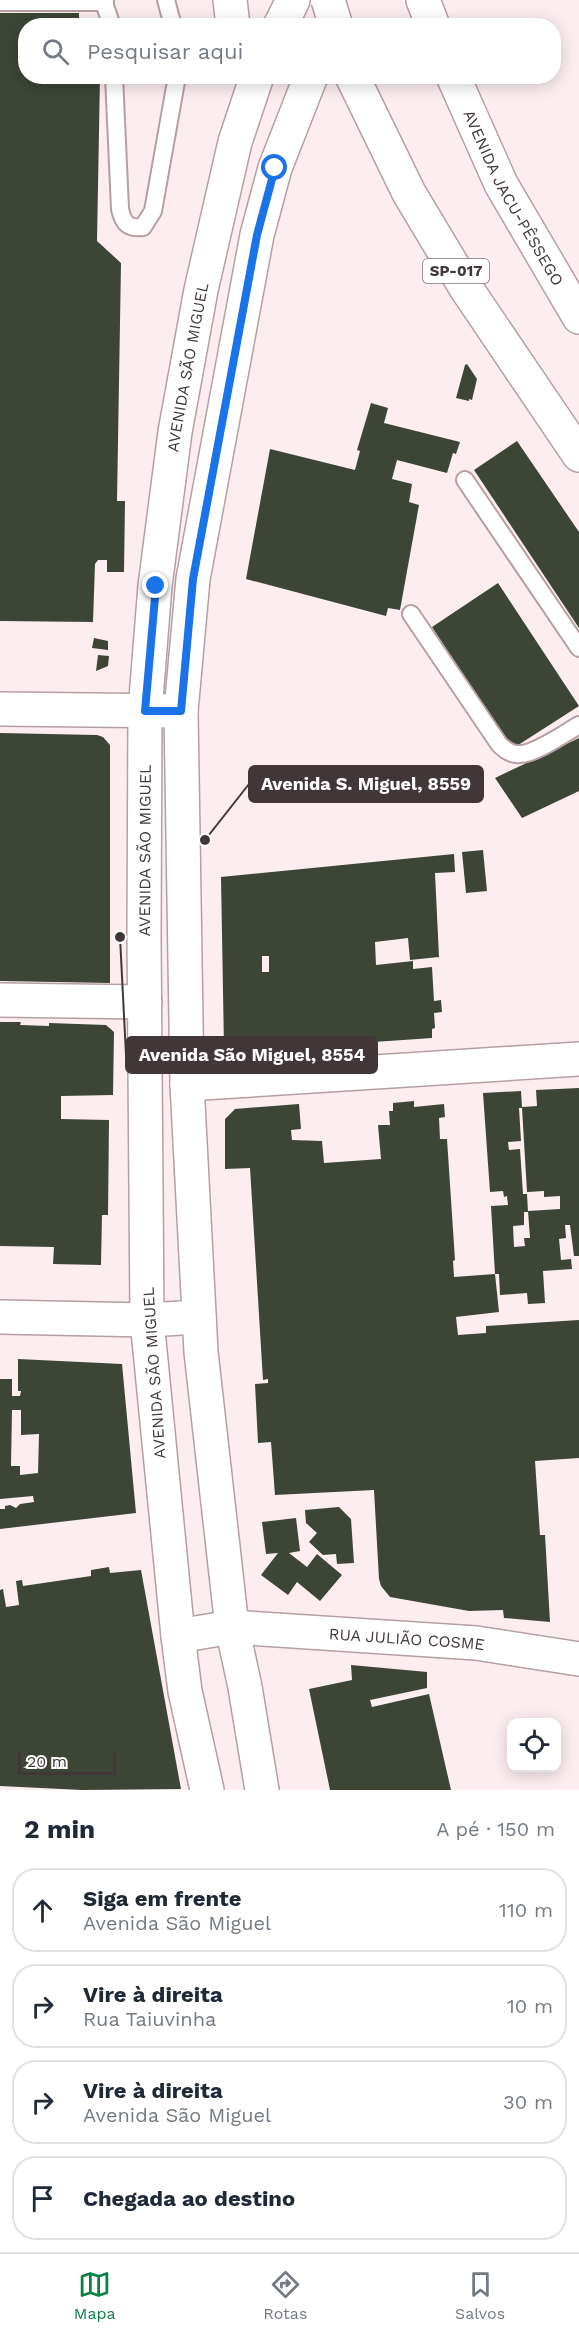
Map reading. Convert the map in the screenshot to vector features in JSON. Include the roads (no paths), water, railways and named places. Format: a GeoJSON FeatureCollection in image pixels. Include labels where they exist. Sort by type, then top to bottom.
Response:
{"type":"FeatureCollection","features":[{"type":"Feature","properties":{"kind":"main road"},"geometry":{"type":"LineString","coordinates":[[230,0],[232,18]]}},
{"type":"Feature","properties":{"kind":"main road"},"geometry":{"type":"LineString","coordinates":[[284,18],[293,0]]}},
{"type":"Feature","properties":{"kind":"main road"},"geometry":{"type":"LineString","coordinates":[[328,0],[333,18]]}},
{"type":"Feature","properties":{"kind":"main road"},"geometry":{"type":"LineString","coordinates":[[338,18],[345,0]]}},
{"type":"Feature","properties":{"kind":"main road"},"geometry":{"type":"LineString","coordinates":[[423,0],[430,18]]}},
{"type":"Feature","properties":{"kind":"main road"},"geometry":{"type":"LineString","coordinates":[[235,84],[235,142]]}},
{"type":"Feature","properties":{"kind":"main road","name":"AVENIDA SÃO MIGUEL"},"geometry":{"type":"LineString","coordinates":[[207,1790],[185,1691],[147,1320],[145,711],[156,586],[175,432],[201,290],[235,142],[254,84]]}},
{"type":"Feature","properties":{"kind":"main road"},"geometry":{"type":"LineString","coordinates":[[262,1790],[245,1687],[232,1627],[199,1317],[187,1084],[181,711],[193,579],[257,235],[275,168],[307,84]]}},
{"type":"Feature","properties":{"kind":"main road","name":"SP-017"},"geometry":{"type":"LineString","coordinates":[[356,84],[409,193],[466,288],[579,455]]}},
{"type":"Feature","properties":{"kind":"main road","name":"AVENIDA JACU-PÊSSEGO"},"geometry":{"type":"LineString","coordinates":[[457,84],[501,184],[579,317]]}},
{"type":"Feature","properties":{"kind":"main road"},"geometry":{"type":"LineString","coordinates":[[0,709],[181,711]]}},
{"type":"Feature","properties":{"kind":"main road"},"geometry":{"type":"LineString","coordinates":[[0,1000],[145,1002]]}},
{"type":"Feature","properties":{"kind":"main road"},"geometry":{"type":"LineString","coordinates":[[187,1084],[579,1059]]}},
{"type":"Feature","properties":{"kind":"main road"},"geometry":{"type":"LineString","coordinates":[[0,1317],[147,1320],[199,1317]]}},
{"type":"Feature","properties":{"kind":"main road"},"geometry":{"type":"LineString","coordinates":[[178,1636],[232,1627]]}},
{"type":"Feature","properties":{"kind":"main road","name":"RUA JULIÃO COSME"},"geometry":{"type":"LineString","coordinates":[[232,1627],[477,1643],[579,1659]]}},
{"type":"Feature","properties":{"kind":"lane"},"geometry":{"type":"LineString","coordinates":[[166,0],[171,18]]}},
{"type":"Feature","properties":{"kind":"lane"},"geometry":{"type":"LineString","coordinates":[[0,2],[104,1],[109,18]]}},
{"type":"Feature","properties":{"kind":"lane"},"geometry":{"type":"LineString","coordinates":[[114,84],[120,209],[122,219],[134,228],[143,227],[153,211],[176,84]]}},
{"type":"Feature","properties":{"kind":"lane"},"geometry":{"type":"LineString","coordinates":[[465,480],[579,648]]}},
{"type":"Feature","properties":{"kind":"lane"},"geometry":{"type":"LineString","coordinates":[[411,614],[499,744],[508,752],[518,755],[527,753],[579,725]]}},
{"type":"Feature","properties":{"kind":"place","name":"Avenida S. Miguel, 8559"},"geometry":{"type":"Point","coordinates":[205,840]}},
{"type":"Feature","properties":{"kind":"place","name":"Avenida São Miguel, 8554"},"geometry":{"type":"Point","coordinates":[120,937]}}]}
